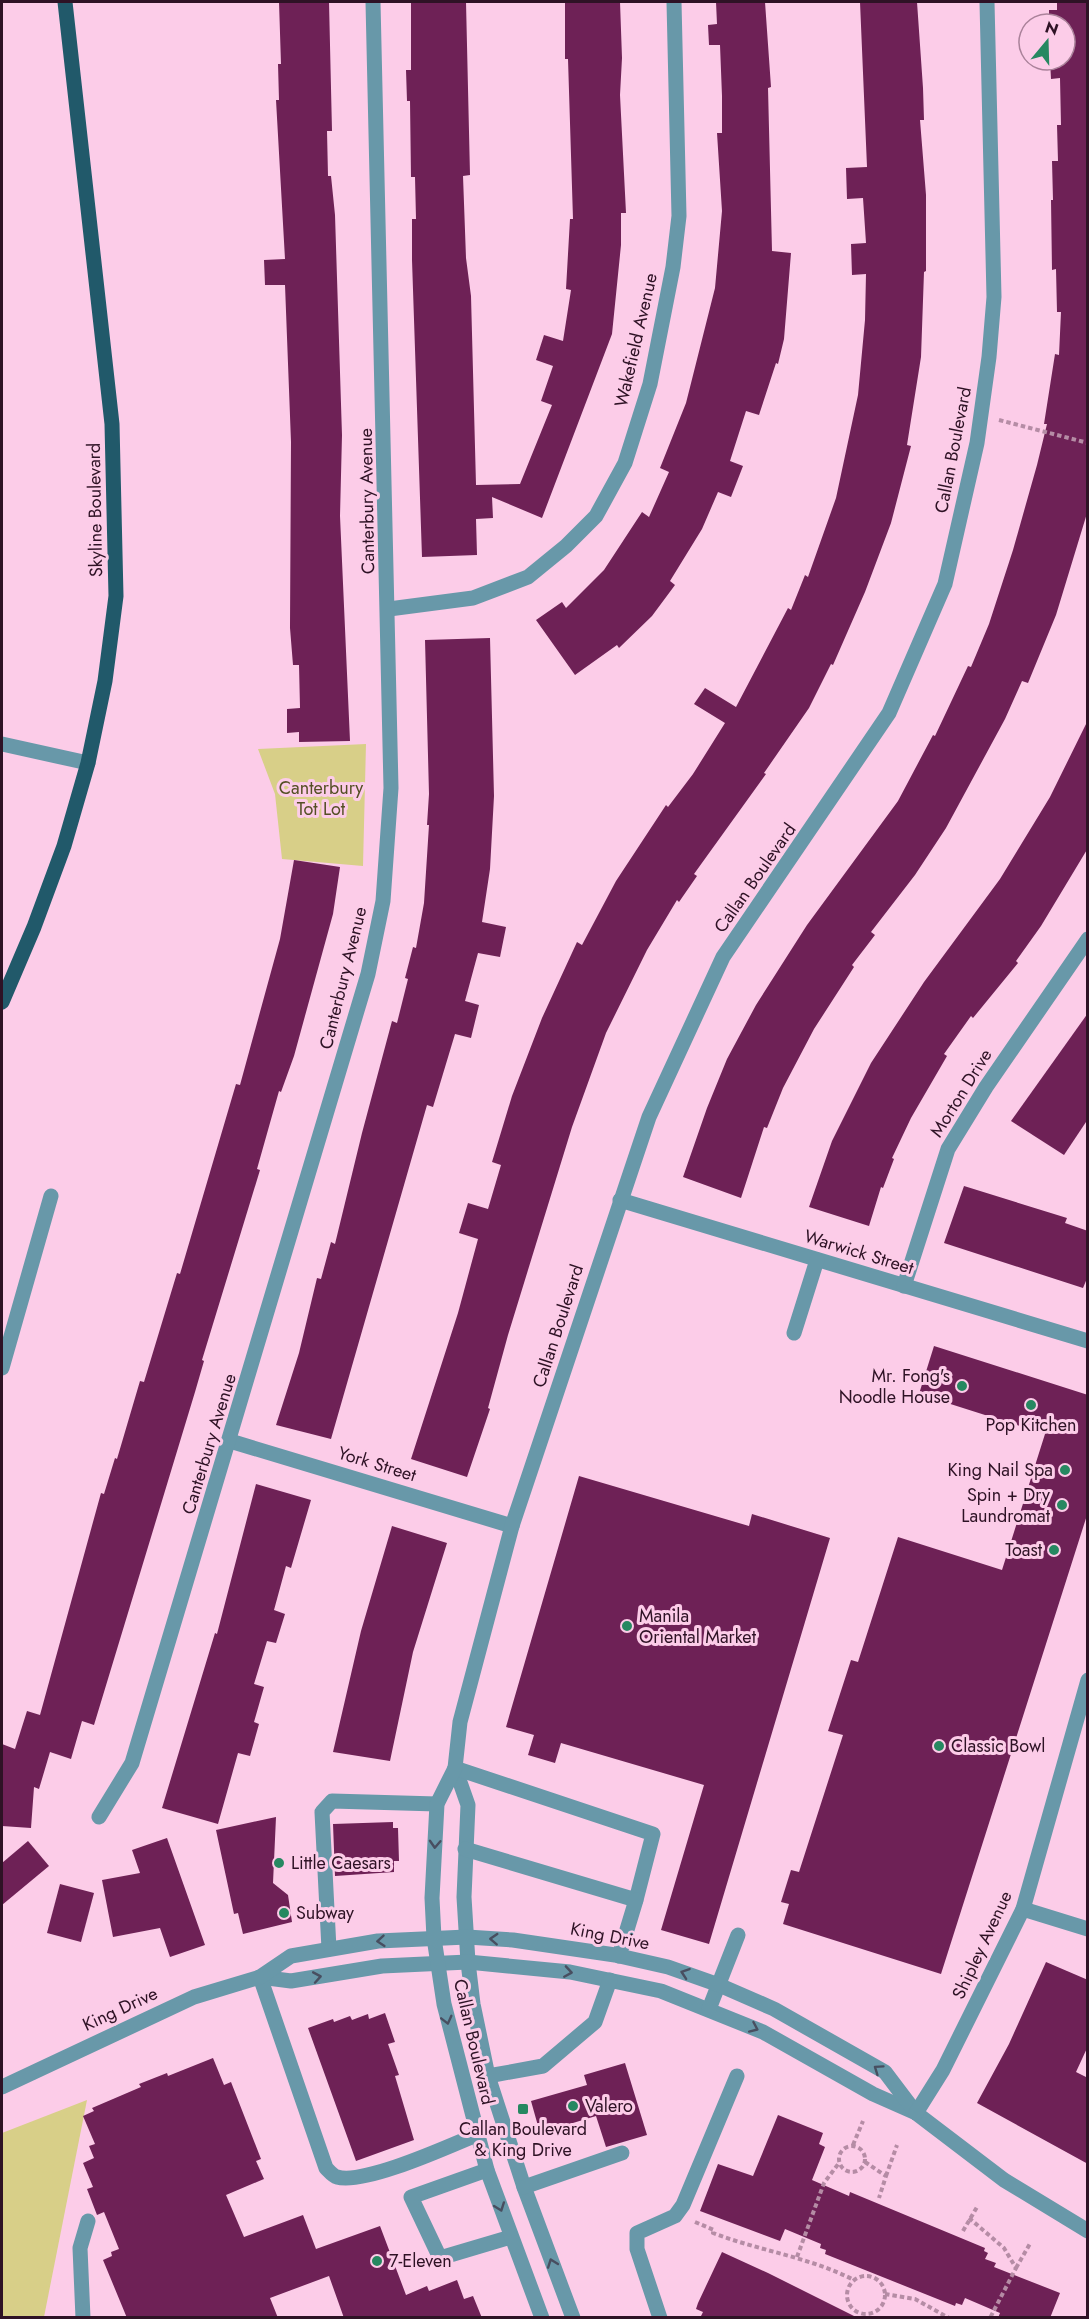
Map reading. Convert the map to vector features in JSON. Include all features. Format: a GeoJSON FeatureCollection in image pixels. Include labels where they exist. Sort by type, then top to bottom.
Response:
{"type":"FeatureCollection","features":[{"type":"Feature","properties":{"kind":"main road","name":"Skyline Boulevard"},"geometry":{"type":"LineString","coordinates":[[2,1002],[38,917],[63,846],[88,763],[105,681],[116,596],[115,493],[109,389],[65,2]]}},
{"type":"Feature","properties":{"kind":"street","name":"Canterbury Avenue"},"geometry":{"type":"LineString","coordinates":[[99,1817],[132,1763],[368,974],[379,922],[391,788],[389,609],[373,2]]}},
{"type":"Feature","properties":{"kind":"street","name":"Wakefield Avenue"},"geometry":{"type":"LineString","coordinates":[[389,609],[473,598],[528,577],[566,546],[596,516],[625,463],[650,384],[679,216],[674,2]]}},
{"type":"Feature","properties":{"kind":"street","name":"Callan Boulevard"},"geometry":{"type":"LineString","coordinates":[[542,2318],[487,2170],[444,2008],[434,1938],[432,1898],[437,1804],[455,1768],[460,1722],[512,1526],[649,1117],[723,957],[890,713],[945,584],[981,416],[994,297],[987,2]]}},
{"type":"Feature","properties":{"kind":"street"},"geometry":{"type":"LineString","coordinates":[[2,744],[88,763]]}},
{"type":"Feature","properties":{"kind":"street","name":"Morton Drive"},"geometry":{"type":"LineString","coordinates":[[904,1286],[948,1149],[986,1087],[1088,939]]}},
{"type":"Feature","properties":{"kind":"street"},"geometry":{"type":"LineString","coordinates":[[2,1368],[51,1196]]}},
{"type":"Feature","properties":{"kind":"street","name":"Warwick Street"},"geometry":{"type":"LineString","coordinates":[[620,1200],[1088,1341]]}},
{"type":"Feature","properties":{"kind":"street"},"geometry":{"type":"LineString","coordinates":[[794,1333],[817,1260]]}},
{"type":"Feature","properties":{"kind":"street","name":"York Street"},"geometry":{"type":"LineString","coordinates":[[230,1441],[512,1526]]}},
{"type":"Feature","properties":{"kind":"street","name":"Shipley Avenue"},"geometry":{"type":"LineString","coordinates":[[916,2113],[943,2070],[1023,1909],[1088,1680]]}},
{"type":"Feature","properties":{"kind":"street"},"geometry":{"type":"LineString","coordinates":[[455,1768],[653,1834],[620,1956]]}},
{"type":"Feature","properties":{"kind":"street","name":"Callan Boulevard"},"geometry":{"type":"LineString","coordinates":[[455,1768],[468,1805],[465,1849],[466,1937],[473,2004],[488,2076],[524,2187],[573,2318]]}},
{"type":"Feature","properties":{"kind":"street"},"geometry":{"type":"LineString","coordinates":[[329,1949],[322,1812],[332,1801],[437,1804]]}},
{"type":"Feature","properties":{"kind":"street"},"geometry":{"type":"LineString","coordinates":[[465,1849],[636,1900]]}},
{"type":"Feature","properties":{"kind":"street"},"geometry":{"type":"LineString","coordinates":[[1023,1909],[1088,1929]]}},
{"type":"Feature","properties":{"kind":"street"},"geometry":{"type":"LineString","coordinates":[[710,2009],[738,1935]]}},
{"type":"Feature","properties":{"kind":"street","name":"King Drive"},"geometry":{"type":"LineString","coordinates":[[2,2087],[194,1997],[260,1977],[291,1956],[378,1941],[466,1937],[513,1940],[620,1956],[668,1967],[719,1985],[794,2019],[885,2072],[916,2113]]}},
{"type":"Feature","properties":{"kind":"street","name":"King Drive"},"geometry":{"type":"LineString","coordinates":[[260,1977],[291,1981],[382,1966],[468,1962],[516,1965],[610,1980],[661,1992],[710,2009],[763,2032],[873,2094],[916,2113],[1004,2180],[1088,2231]]}},
{"type":"Feature","properties":{"kind":"street"},"geometry":{"type":"LineString","coordinates":[[260,1977],[326,2168],[336,2177],[357,2178],[378,2173],[476,2135]]}},
{"type":"Feature","properties":{"kind":"street"},"geometry":{"type":"LineString","coordinates":[[488,2076],[543,2066],[595,2022],[610,1980]]}},
{"type":"Feature","properties":{"kind":"street"},"geometry":{"type":"LineString","coordinates":[[660,2318],[637,2249],[638,2233],[675,2216],[679,2211],[737,2076]]}},
{"type":"Feature","properties":{"kind":"street"},"geometry":{"type":"LineString","coordinates":[[524,2187],[622,2153]]}},
{"type":"Feature","properties":{"kind":"street"},"geometry":{"type":"LineString","coordinates":[[487,2170],[411,2198],[440,2258],[511,2237]]}},
{"type":"Feature","properties":{"kind":"street"},"geometry":{"type":"LineString","coordinates":[[83,2318],[80,2248],[88,2221]]}},
{"type":"Feature","properties":{"kind":"path"},"geometry":{"type":"LineString","coordinates":[[981,416],[1088,443]]}},
{"type":"Feature","properties":{"kind":"path"},"geometry":{"type":"LineString","coordinates":[[797,2257],[824,2183],[839,2163],[842,2150],[853,2145],[863,2121]]}},
{"type":"Feature","properties":{"kind":"path"},"geometry":{"type":"LineString","coordinates":[[853,2145],[860,2148],[865,2162],[886,2176]]}},
{"type":"Feature","properties":{"kind":"path"},"geometry":{"type":"LineString","coordinates":[[879,2198],[897,2145]]}},
{"type":"Feature","properties":{"kind":"path"},"geometry":{"type":"LineString","coordinates":[[839,2163],[842,2168],[854,2172],[865,2162]]}},
{"type":"Feature","properties":{"kind":"path"},"geometry":{"type":"LineString","coordinates":[[963,2231],[977,2207]]}},
{"type":"Feature","properties":{"kind":"path"},"geometry":{"type":"LineString","coordinates":[[679,2211],[697,2224],[714,2230],[713,2233],[761,2250],[797,2257],[855,2280]]}},
{"type":"Feature","properties":{"kind":"path"},"geometry":{"type":"LineString","coordinates":[[969,2218],[1004,2248],[1016,2268]]}},
{"type":"Feature","properties":{"kind":"path"},"geometry":{"type":"LineString","coordinates":[[990,2318],[1031,2242]]}},
{"type":"Feature","properties":{"kind":"path"},"geometry":{"type":"LineString","coordinates":[[864,2276],[880,2281],[885,2294],[883,2305],[877,2311],[864,2316],[854,2310],[847,2297],[848,2289],[855,2280],[864,2276]]}},
{"type":"Feature","properties":{"kind":"path"},"geometry":{"type":"LineString","coordinates":[[885,2294],[915,2299],[940,2310],[949,2318]]}},
{"type":"Feature","properties":{"kind":"green space","name":"Canterbury Tot Lot"},"geometry":{"type":"Polygon","coordinates":[[[366,744],[363,866],[282,859],[275,794],[258,749],[366,744]]]}},
{"type":"Feature","properties":{"kind":"green space"},"geometry":{"type":"Polygon","coordinates":[[[87,2100],[44,2317],[2,2318],[2,2133],[87,2100]]]}},
{"type":"Feature","properties":{"kind":"building"},"geometry":{"type":"Polygon","coordinates":[[[279,2],[329,2],[332,131],[327,131],[328,176],[331,176],[335,215],[342,435],[340,516],[350,741],[299,742],[299,732],[287,733],[287,709],[300,708],[299,665],[293,665],[290,628],[291,442],[285,285],[265,285],[264,260],[285,259],[276,100],[279,100],[278,64],[281,64],[279,2]]]}},
{"type":"Feature","properties":{"kind":"building"},"geometry":{"type":"Polygon","coordinates":[[[411,2],[466,2],[470,175],[463,176],[466,258],[471,296],[476,485],[520,484],[552,405],[541,401],[553,366],[536,360],[544,335],[563,341],[571,290],[566,289],[570,219],[573,219],[568,59],[565,59],[565,2],[620,2],[622,58],[620,95],[626,213],[621,213],[621,245],[612,334],[542,518],[492,497],[493,518],[476,519],[477,555],[422,557],[412,260],[412,219],[416,219],[415,177],[411,177],[410,101],[407,101],[406,70],[411,70],[411,2]]]}},
{"type":"Feature","properties":{"kind":"building"},"geometry":{"type":"Polygon","coordinates":[[[716,2],[765,2],[771,87],[768,88],[772,251],[791,253],[784,339],[778,364],[776,363],[759,415],[746,411],[730,461],[743,466],[731,497],[718,492],[702,529],[670,581],[675,585],[652,616],[619,648],[617,645],[575,675],[536,620],[562,602],[566,608],[604,570],[642,512],[649,517],[669,472],[660,468],[686,403],[715,288],[722,211],[717,133],[722,133],[722,96],[720,45],[709,45],[708,25],[717,24],[716,2]]]}},
{"type":"Feature","properties":{"kind":"building"},"geometry":{"type":"Polygon","coordinates":[[[860,2],[917,2],[923,88],[924,120],[920,120],[926,195],[926,271],[924,272],[921,357],[907,445],[911,446],[891,523],[865,592],[833,665],[831,664],[809,708],[764,773],[766,774],[694,874],[697,876],[679,902],[677,900],[647,950],[606,1033],[572,1127],[508,1335],[488,1408],[490,1409],[467,1477],[411,1459],[458,1313],[478,1239],[459,1233],[468,1203],[488,1209],[501,1165],[492,1162],[512,1096],[542,1018],[577,942],[582,945],[616,881],[666,805],[668,807],[693,774],[725,723],[694,704],[705,688],[736,707],[788,608],[791,610],[805,575],[808,577],[836,498],[858,395],[865,320],[866,274],[852,275],[851,244],[866,243],[863,198],[847,199],[846,168],[867,167],[860,2]]]}},
{"type":"Feature","properties":{"kind":"building"},"geometry":{"type":"Polygon","coordinates":[[[1057,2],[1088,2],[1088,510],[1056,615],[1028,683],[1022,681],[1005,719],[946,828],[915,875],[871,932],[875,935],[852,965],[854,967],[814,1029],[783,1088],[767,1128],[764,1127],[741,1198],[683,1177],[707,1108],[727,1059],[756,1005],[807,925],[898,801],[933,735],[935,736],[968,666],[971,667],[989,624],[1037,465],[1047,424],[1044,424],[1055,354],[1059,355],[1061,312],[1057,312],[1056,269],[1052,270],[1051,200],[1053,200],[1052,161],[1058,161],[1057,125],[1061,125],[1060,78],[1051,79],[1051,72],[1077,72],[1077,12],[1049,12],[1049,10],[1057,10],[1057,2]]]}},
{"type":"Feature","properties":{"kind":"building"},"geometry":{"type":"Polygon","coordinates":[[[490,638],[494,796],[490,869],[482,922],[506,927],[500,957],[478,953],[465,1001],[479,1005],[471,1038],[455,1034],[433,1107],[427,1105],[331,1439],[276,1425],[299,1353],[317,1278],[321,1279],[331,1242],[335,1244],[392,1021],[397,1023],[408,979],[405,978],[413,947],[416,948],[424,903],[429,825],[427,825],[429,794],[425,640],[490,638]]]}},
{"type":"Feature","properties":{"kind":"building"},"geometry":{"type":"Polygon","coordinates":[[[1088,720],[1088,848],[1041,926],[1016,961],[1018,963],[973,1018],[971,1016],[944,1054],[947,1056],[911,1118],[892,1158],[894,1159],[883,1188],[881,1187],[869,1226],[809,1207],[832,1141],[871,1063],[924,982],[1000,879],[1050,797],[1088,720]]]}},
{"type":"Feature","properties":{"kind":"building"},"geometry":{"type":"Polygon","coordinates":[[[294,860],[340,867],[333,914],[294,1056],[281,1092],[279,1091],[257,1169],[260,1170],[202,1360],[204,1361],[195,1392],[94,1725],[82,1721],[71,1759],[50,1752],[39,1789],[34,1787],[31,1828],[2,1826],[2,1744],[15,1749],[27,1711],[40,1715],[101,1493],[104,1494],[115,1458],[117,1459],[140,1381],[144,1382],[177,1273],[180,1274],[236,1084],[240,1085],[280,939],[294,860]]]}},
{"type":"Feature","properties":{"kind":"building"},"geometry":{"type":"Polygon","coordinates":[[[1088,1013],[1088,1119],[1064,1155],[1011,1121],[1088,1013]]]}},
{"type":"Feature","properties":{"kind":"building"},"geometry":{"type":"Polygon","coordinates":[[[964,1186],[1067,1218],[1065,1223],[1088,1231],[1088,1276],[1083,1288],[944,1243],[964,1186]]]}},
{"type":"Feature","properties":{"kind":"building"},"geometry":{"type":"Polygon","coordinates":[[[934,1346],[1088,1395],[1088,1512],[941,1974],[783,1924],[789,1904],[781,1902],[791,1870],[799,1872],[843,1735],[828,1731],[851,1660],[858,1662],[898,1537],[1002,1570],[1045,1434],[919,1394],[934,1346]]]}},
{"type":"Feature","properties":{"kind":"building","name":"Manila Oriental Market"},"geometry":{"type":"Polygon","coordinates":[[[579,1476],[749,1526],[752,1514],[830,1538],[709,1944],[661,1930],[704,1785],[561,1743],[555,1763],[528,1755],[534,1735],[506,1727],[579,1476]]]}},
{"type":"Feature","properties":{"kind":"building"},"geometry":{"type":"Polygon","coordinates":[[[256,1484],[311,1500],[291,1568],[286,1566],[274,1610],[285,1614],[276,1643],[267,1641],[254,1684],[264,1687],[254,1722],[259,1724],[250,1756],[238,1753],[218,1824],[162,1808],[215,1633],[217,1634],[256,1484]]]}},
{"type":"Feature","properties":{"kind":"building"},"geometry":{"type":"Polygon","coordinates":[[[392,1526],[447,1543],[413,1652],[390,1761],[333,1752],[361,1631],[392,1526]]]}},
{"type":"Feature","properties":{"kind":"building"},"geometry":{"type":"Polygon","coordinates":[[[276,1817],[273,1883],[288,1895],[292,1922],[243,1934],[238,1913],[234,1914],[216,1830],[276,1817]]]}},
{"type":"Feature","properties":{"kind":"building"},"geometry":{"type":"Polygon","coordinates":[[[393,1822],[393,1828],[398,1828],[399,1861],[394,1861],[394,1872],[335,1876],[333,1824],[393,1822]]]}},
{"type":"Feature","properties":{"kind":"building"},"geometry":{"type":"Polygon","coordinates":[[[167,1838],[205,1945],[170,1957],[160,1928],[113,1937],[102,1880],[140,1873],[132,1850],[167,1838]]]}},
{"type":"Feature","properties":{"kind":"building"},"geometry":{"type":"Polygon","coordinates":[[[28,1841],[49,1866],[2,1905],[2,1863],[28,1841]]]}},
{"type":"Feature","properties":{"kind":"building"},"geometry":{"type":"Polygon","coordinates":[[[60,1884],[94,1893],[81,1942],[47,1933],[60,1884]]]}},
{"type":"Feature","properties":{"kind":"building"},"geometry":{"type":"Polygon","coordinates":[[[1046,1962],[1088,1980],[1088,2046],[1076,2072],[1088,2078],[1088,2164],[977,2103],[1009,2044],[1046,1962]]]}},
{"type":"Feature","properties":{"kind":"building"},"geometry":{"type":"Polygon","coordinates":[[[385,2013],[395,2042],[388,2044],[399,2075],[395,2076],[414,2140],[356,2161],[308,2028],[333,2019],[334,2022],[350,2016],[352,2020],[368,2014],[369,2019],[385,2013]]]}},
{"type":"Feature","properties":{"kind":"building"},"geometry":{"type":"Polygon","coordinates":[[[213,2058],[224,2085],[231,2082],[261,2159],[256,2161],[264,2179],[226,2195],[244,2237],[303,2215],[316,2249],[380,2226],[406,2295],[427,2286],[429,2291],[457,2280],[464,2299],[473,2296],[482,2318],[344,2318],[329,2276],[270,2298],[278,2318],[127,2318],[103,2260],[112,2256],[111,2252],[119,2249],[104,2212],[97,2215],[87,2189],[93,2187],[83,2163],[94,2158],[89,2146],[95,2144],[83,2116],[94,2111],[92,2108],[141,2087],[139,2084],[167,2073],[168,2076],[213,2058]]]}},
{"type":"Feature","properties":{"kind":"building"},"geometry":{"type":"Polygon","coordinates":[[[625,2063],[647,2135],[606,2147],[596,2116],[540,2133],[531,2101],[587,2085],[584,2075],[625,2063]]]}},
{"type":"Feature","properties":{"kind":"building"},"geometry":{"type":"Polygon","coordinates":[[[778,2115],[823,2133],[819,2144],[825,2147],[812,2180],[849,2196],[850,2192],[985,2248],[984,2251],[988,2253],[985,2259],[996,2263],[994,2267],[1060,2293],[1050,2318],[998,2318],[1000,2313],[965,2298],[962,2305],[956,2303],[955,2306],[825,2254],[826,2250],[820,2248],[821,2244],[785,2229],[780,2241],[700,2211],[718,2164],[753,2176],[778,2115]]]}},
{"type":"Feature","properties":{"kind":"building"},"geometry":{"type":"Polygon","coordinates":[[[722,2252],[858,2318],[700,2318],[703,2312],[696,2309],[698,2303],[722,2252]]]}},
{"type":"Feature","properties":{"kind":"place","name":"Mr. Fong's Noodle House"},"geometry":{"type":"Point","coordinates":[962,1386]}},
{"type":"Feature","properties":{"kind":"place","name":"Pop Kitchen"},"geometry":{"type":"Point","coordinates":[1031,1405]}},
{"type":"Feature","properties":{"kind":"place","name":"King Nail Spa"},"geometry":{"type":"Point","coordinates":[1065,1470]}},
{"type":"Feature","properties":{"kind":"place","name":"Spin + Dry Laundromat"},"geometry":{"type":"Point","coordinates":[1062,1505]}},
{"type":"Feature","properties":{"kind":"place","name":"Toast"},"geometry":{"type":"Point","coordinates":[1054,1550]}},
{"type":"Feature","properties":{"kind":"place","name":"Manila Oriental Market"},"geometry":{"type":"Point","coordinates":[627,1626]}},
{"type":"Feature","properties":{"kind":"place","name":"Classic Bowl"},"geometry":{"type":"Point","coordinates":[939,1746]}},
{"type":"Feature","properties":{"kind":"place","name":"Little Caesars"},"geometry":{"type":"Point","coordinates":[279,1863]}},
{"type":"Feature","properties":{"kind":"place","name":"Subway"},"geometry":{"type":"Point","coordinates":[284,1913]}},
{"type":"Feature","properties":{"kind":"place","name":"Valero"},"geometry":{"type":"Point","coordinates":[573,2106]}},
{"type":"Feature","properties":{"kind":"place","name":"Callan Boulevard & King Drive"},"geometry":{"type":"Point","coordinates":[523,2109]}},
{"type":"Feature","properties":{"kind":"place","name":"7-Eleven"},"geometry":{"type":"Point","coordinates":[377,2261]}}]}
